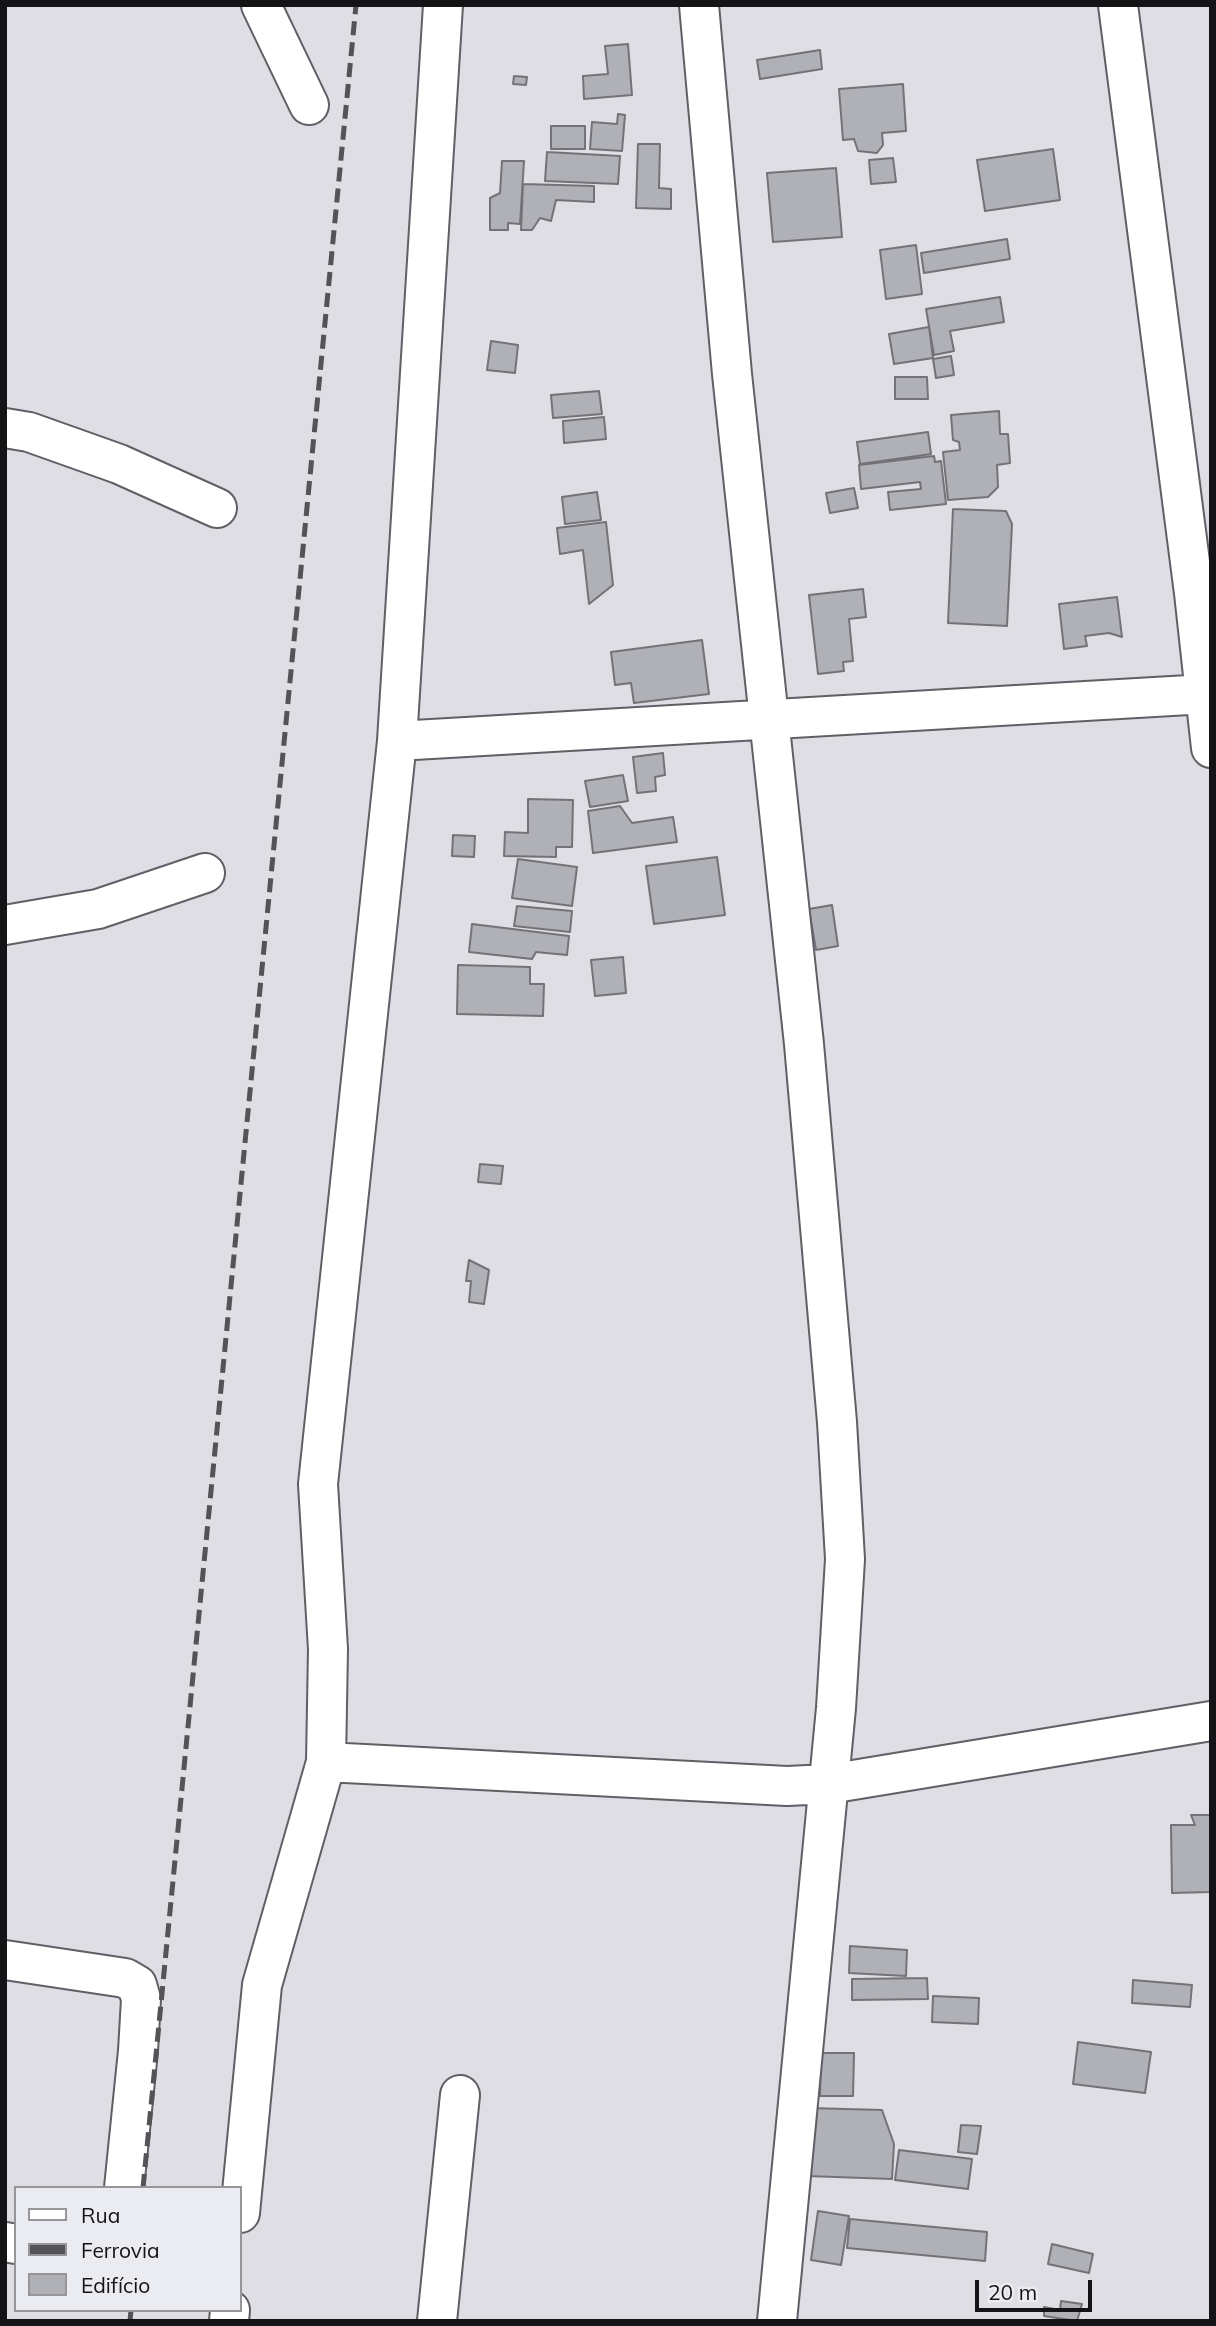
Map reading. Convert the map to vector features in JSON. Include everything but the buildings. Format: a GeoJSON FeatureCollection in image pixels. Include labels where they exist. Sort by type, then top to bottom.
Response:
{"type":"FeatureCollection","features":[{"type":"Feature","properties":{"kind":"street"},"geometry":{"type":"LineString","coordinates":[[261,5],[309,105]]}},
{"type":"Feature","properties":{"kind":"street"},"geometry":{"type":"LineString","coordinates":[[242,2192],[262,1985],[326,1762],[328,1650],[318,1484],[397,741],[443,5]]}},
{"type":"Feature","properties":{"kind":"street"},"geometry":{"type":"LineString","coordinates":[[699,5],[732,374],[770,718],[837,1422],[845,1559],[829,1784],[778,2321]]}},
{"type":"Feature","properties":{"kind":"street"},"geometry":{"type":"LineString","coordinates":[[1118,5],[1203,592],[1206,694],[1211,748]]}},
{"type":"Feature","properties":{"kind":"street"},"geometry":{"type":"LineString","coordinates":[[5,428],[29,432],[118,464],[217,508]]}},
{"type":"Feature","properties":{"kind":"street"},"geometry":{"type":"LineString","coordinates":[[397,741],[1206,694]]}},
{"type":"Feature","properties":{"kind":"street"},"geometry":{"type":"LineString","coordinates":[[5,925],[98,909],[205,873]]}},
{"type":"Feature","properties":{"kind":"street"},"geometry":{"type":"LineString","coordinates":[[326,1762],[758,1785],[829,1784],[1211,1721]]}},
{"type":"Feature","properties":{"kind":"street"},"geometry":{"type":"LineString","coordinates":[[5,1960],[125,1978],[138,1985],[141,1999],[139,2038],[124,2186]]}},
{"type":"Feature","properties":{"kind":"street"},"geometry":{"type":"LineString","coordinates":[[437,2321],[460,2095]]}},
{"type":"Feature","properties":{"kind":"railway"},"geometry":{"type":"LineString","coordinates":[[143,2186],[356,5]]}},
{"type":"Feature","properties":{"kind":"railway"},"geometry":{"type":"LineString","coordinates":[[130,2321],[131,2312]]}}]}
